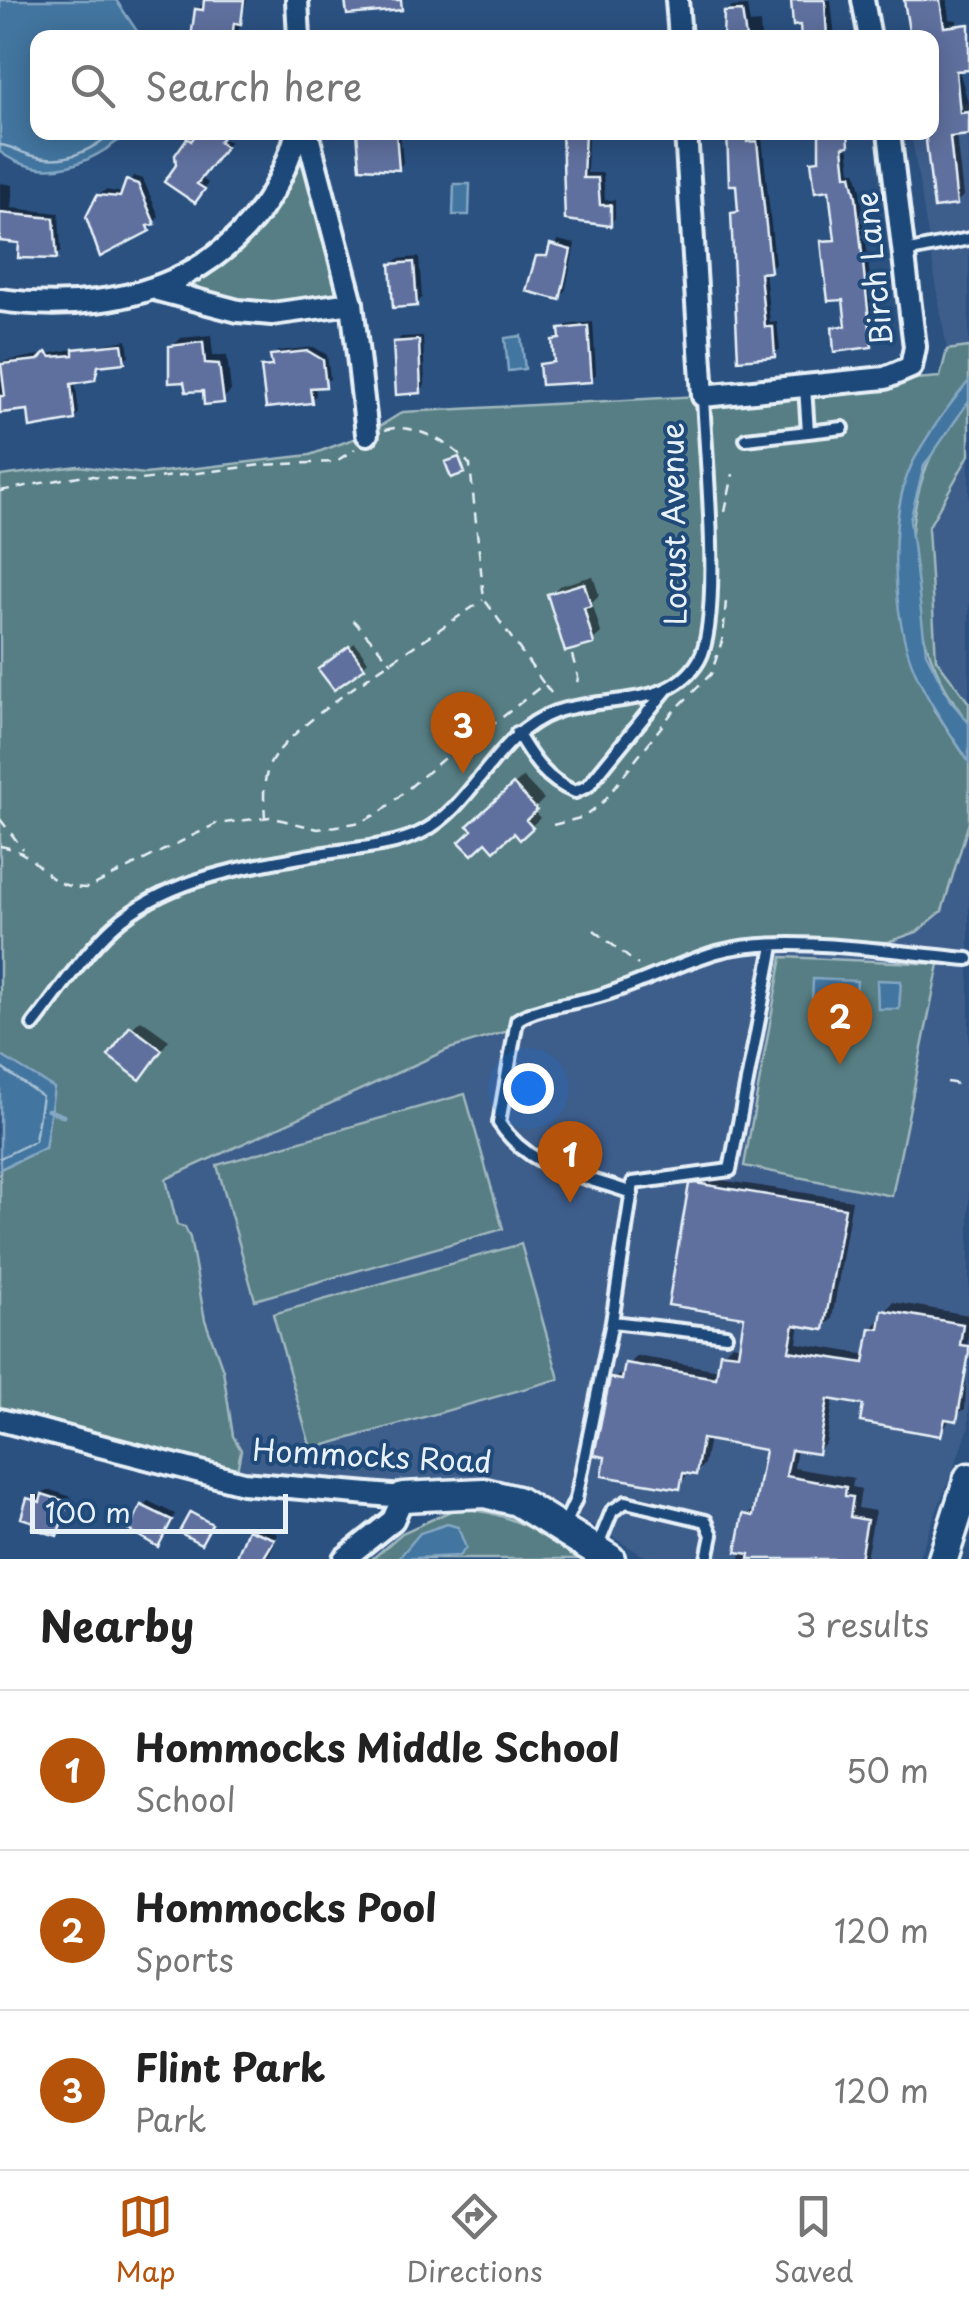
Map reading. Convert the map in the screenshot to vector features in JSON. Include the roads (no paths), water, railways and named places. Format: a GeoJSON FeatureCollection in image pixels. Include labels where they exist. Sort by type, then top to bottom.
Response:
{"type":"FeatureCollection","features":[{"type":"Feature","properties":{"kind":"street"},"geometry":{"type":"LineString","coordinates":[[297,0],[298,30]]}},
{"type":"Feature","properties":{"kind":"street"},"geometry":{"type":"LineString","coordinates":[[677,0],[679,30]]}},
{"type":"Feature","properties":{"kind":"street"},"geometry":{"type":"LineString","coordinates":[[864,0],[869,30]]}},
{"type":"Feature","properties":{"kind":"street"},"geometry":{"type":"LineString","coordinates":[[0,300],[89,301],[158,290],[206,264],[256,220],[274,194],[295,140]]}},
{"type":"Feature","properties":{"kind":"street"},"geometry":{"type":"LineString","coordinates":[[308,140],[352,304],[367,434]]}},
{"type":"Feature","properties":{"kind":"street","name":"Locust Avenue"},"geometry":{"type":"LineString","coordinates":[[687,140],[703,396]]}},
{"type":"Feature","properties":{"kind":"street","name":"Birch Lane"},"geometry":{"type":"LineString","coordinates":[[703,396],[885,378],[911,367],[915,347],[890,140]]}},
{"type":"Feature","properties":{"kind":"street"},"geometry":{"type":"LineString","coordinates":[[158,290],[238,312],[272,314],[352,304]]}},
{"type":"Feature","properties":{"kind":"street","name":"Hommocks Road"},"geometry":{"type":"LineString","coordinates":[[0,1420],[243,1483],[403,1497],[500,1496],[517,1501],[603,1554]]}},
{"type":"Feature","properties":{"kind":"street"},"geometry":{"type":"LineString","coordinates":[[943,1559],[969,1478]]}},
{"type":"Feature","properties":{"kind":"street"},"geometry":{"type":"LineString","coordinates":[[344,1559],[393,1520],[403,1497]]}},
{"type":"Feature","properties":{"kind":"lane"},"geometry":{"type":"LineString","coordinates":[[905,252],[969,239]]}},
{"type":"Feature","properties":{"kind":"lane"},"geometry":{"type":"LineString","coordinates":[[804,386],[808,432]]}},
{"type":"Feature","properties":{"kind":"lane","name":"Locust Avenue"},"geometry":{"type":"LineString","coordinates":[[516,733],[537,766],[556,784],[575,792],[588,786],[667,689],[690,673],[707,638],[703,396]]}},
{"type":"Feature","properties":{"kind":"lane"},"geometry":{"type":"LineString","coordinates":[[746,439],[843,428]]}},
{"type":"Feature","properties":{"kind":"lane"},"geometry":{"type":"LineString","coordinates":[[32,1025],[99,941],[138,908],[198,879],[228,870],[412,837],[439,820],[516,733],[556,712],[667,689]]}},
{"type":"Feature","properties":{"kind":"lane"},"geometry":{"type":"LineString","coordinates":[[563,1528],[576,1499],[612,1322],[634,1183],[730,1170],[773,946]]}},
{"type":"Feature","properties":{"kind":"lane"},"geometry":{"type":"LineString","coordinates":[[632,1194],[524,1154],[499,1122],[501,1090],[516,1020],[530,1011],[564,1008],[655,979],[716,952],[773,946],[968,959]]}},
{"type":"Feature","properties":{"kind":"lane"},"geometry":{"type":"LineString","coordinates":[[612,1322],[726,1335]]}},
{"type":"Feature","properties":{"kind":"lane"},"geometry":{"type":"LineString","coordinates":[[603,1554],[612,1511],[626,1502],[706,1521],[712,1535],[706,1559]]}},
{"type":"Feature","properties":{"kind":"water"},"geometry":{"type":"Polygon","coordinates":[[[0,0],[116,0],[136,30],[30,30],[30,140],[119,140],[83,161],[51,168],[17,162],[0,152],[0,0]]]}},
{"type":"Feature","properties":{"kind":"water"},"geometry":{"type":"Polygon","coordinates":[[[454,184],[470,184],[469,215],[453,215],[454,184]]]}},
{"type":"Feature","properties":{"kind":"water"},"geometry":{"type":"Polygon","coordinates":[[[521,336],[525,369],[508,371],[505,338],[521,336]]]}},
{"type":"Feature","properties":{"kind":"water"},"geometry":{"type":"Polygon","coordinates":[[[969,381],[969,401],[924,466],[910,520],[926,653],[950,700],[969,723],[969,762],[914,669],[901,623],[895,566],[899,510],[912,464],[969,381]]]}},
{"type":"Feature","properties":{"kind":"water"},"geometry":{"type":"Polygon","coordinates":[[[813,979],[857,981],[855,1006],[812,1003],[813,979]]]}},
{"type":"Feature","properties":{"kind":"water"},"geometry":{"type":"Polygon","coordinates":[[[877,980],[901,981],[899,1009],[878,1009],[877,980]]]}},
{"type":"Feature","properties":{"kind":"water"},"geometry":{"type":"Polygon","coordinates":[[[0,1055],[54,1088],[45,1148],[0,1169],[0,1055]]]}},
{"type":"Feature","properties":{"kind":"water"},"geometry":{"type":"Polygon","coordinates":[[[447,1524],[458,1527],[466,1548],[459,1556],[398,1559],[420,1533],[447,1524]]]}},
{"type":"Feature","properties":{"kind":"waterway"},"geometry":{"type":"LineString","coordinates":[[48,1110],[63,1116]]}},
{"type":"Feature","properties":{"kind":"place","name":"Flint Park"},"geometry":{"type":"Point","coordinates":[463,774]}},
{"type":"Feature","properties":{"kind":"place","name":"Hommocks Pool"},"geometry":{"type":"Point","coordinates":[840,1065]}},
{"type":"Feature","properties":{"kind":"place","name":"Hommocks Middle School"},"geometry":{"type":"Point","coordinates":[570,1203]}}]}
